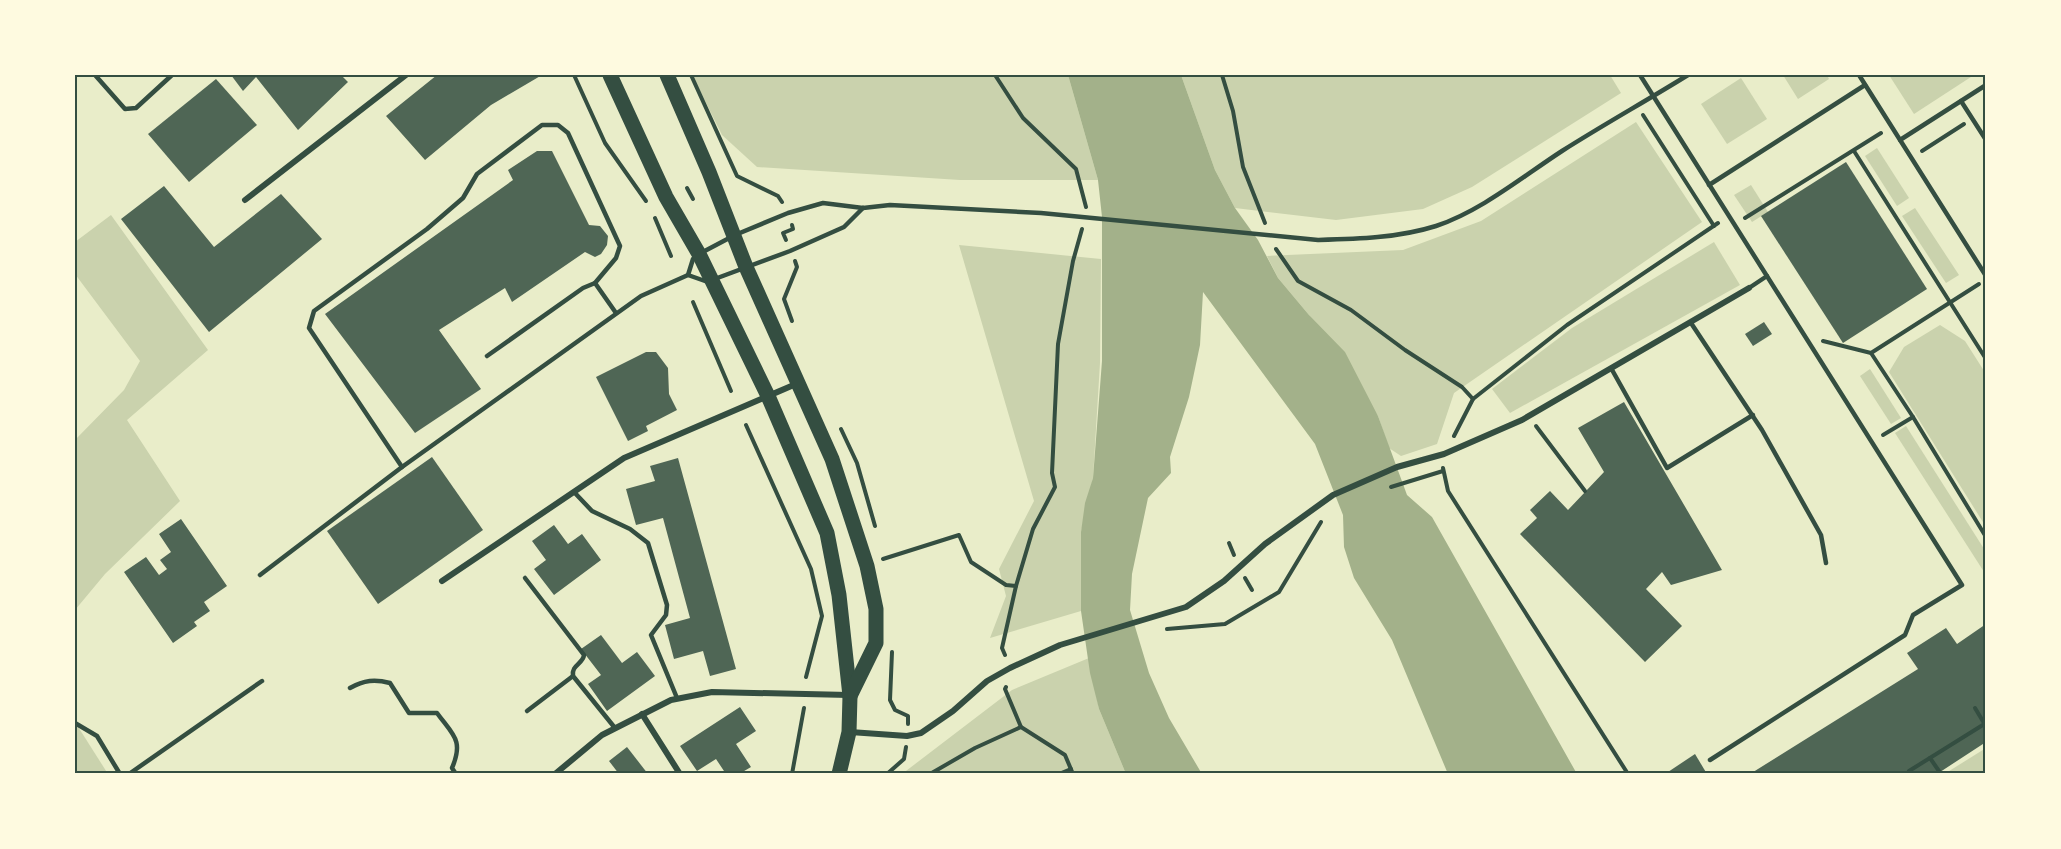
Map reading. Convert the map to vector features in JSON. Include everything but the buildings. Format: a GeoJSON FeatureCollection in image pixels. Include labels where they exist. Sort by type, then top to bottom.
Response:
{"type":"FeatureCollection","features":[{"type":"Feature","properties":{"kind":"main road"},"geometry":{"type":"LineString","coordinates":[[610,75],[666,197],[699,254],[768,396],[827,533],[839,595],[850,696],[849,732],[839,774]]}},
{"type":"Feature","properties":{"kind":"main road"},"geometry":{"type":"LineString","coordinates":[[667,75],[735,235],[746,267],[832,459],[867,566],[876,609],[876,643],[850,696]]}},
{"type":"Feature","properties":{"kind":"street"},"geometry":{"type":"LineString","coordinates":[[245,200],[406,75]]}},
{"type":"Feature","properties":{"kind":"street"},"geometry":{"type":"LineString","coordinates":[[849,732],[907,736],[921,733],[953,711],[987,681],[1060,645],[1186,606],[1224,581],[1265,544],[1332,495],[1396,467],[1444,454],[1522,420],[1749,288]]}},
{"type":"Feature","properties":{"kind":"street"},"geometry":{"type":"LineString","coordinates":[[442,581],[624,458],[799,383]]}},
{"type":"Feature","properties":{"kind":"street"},"geometry":{"type":"LineString","coordinates":[[555,774],[602,735],[677,698],[712,692],[850,696]]}},
{"type":"Feature","properties":{"kind":"street"},"geometry":{"type":"LineString","coordinates":[[642,714],[680,774]]}},
{"type":"Feature","properties":{"kind":"lane"},"geometry":{"type":"LineString","coordinates":[[95,75],[125,109],[136,108],[172,75]]}},
{"type":"Feature","properties":{"kind":"lane"},"geometry":{"type":"LineString","coordinates":[[1640,75],[1962,585],[1913,615],[1905,634],[1710,760]]}},
{"type":"Feature","properties":{"kind":"lane"},"geometry":{"type":"LineString","coordinates":[[260,575],[402,467],[616,313],[641,296],[688,274],[693,259],[699,254],[735,235],[788,213],[823,203],[863,208],[890,206],[1041,213],[1318,240],[1401,235],[1437,225],[1478,206],[1566,148],[1688,75]]}},
{"type":"Feature","properties":{"kind":"lane"},"geometry":{"type":"LineString","coordinates":[[1859,75],[1986,278]]}},
{"type":"Feature","properties":{"kind":"lane"},"geometry":{"type":"LineString","coordinates":[[1709,185],[1865,85]]}},
{"type":"Feature","properties":{"kind":"lane"},"geometry":{"type":"LineString","coordinates":[[1900,141],[1986,85]]}},
{"type":"Feature","properties":{"kind":"lane"},"geometry":{"type":"LineString","coordinates":[[1961,101],[1986,138]]}},
{"type":"Feature","properties":{"kind":"lane"},"geometry":{"type":"LineString","coordinates":[[402,467],[309,328],[314,311],[427,229],[463,198],[477,174],[542,125],[558,125],[568,133],[620,246],[616,258],[595,284],[582,288],[487,356]]}},
{"type":"Feature","properties":{"kind":"lane"},"geometry":{"type":"LineString","coordinates":[[688,274],[705,281],[712,280],[790,251],[844,227],[863,208]]}},
{"type":"Feature","properties":{"kind":"lane"},"geometry":{"type":"LineString","coordinates":[[1749,288],[1767,276]]}},
{"type":"Feature","properties":{"kind":"lane"},"geometry":{"type":"LineString","coordinates":[[595,284],[616,313]]}},
{"type":"Feature","properties":{"kind":"lane"},"geometry":{"type":"LineString","coordinates":[[1691,322],[1753,415],[1821,535],[1826,563]]}},
{"type":"Feature","properties":{"kind":"lane"},"geometry":{"type":"LineString","coordinates":[[1611,368],[1667,468],[1753,415]]}},
{"type":"Feature","properties":{"kind":"lane"},"geometry":{"type":"LineString","coordinates":[[574,492],[592,511],[630,529],[648,543],[667,605],[666,615],[651,635],[677,698]]}},
{"type":"Feature","properties":{"kind":"lane"},"geometry":{"type":"LineString","coordinates":[[525,578],[584,655],[583,660],[574,667],[573,676],[615,728]]}},
{"type":"Feature","properties":{"kind":"lane"},"geometry":{"type":"LineString","coordinates":[[527,711],[573,676]]}},
{"type":"Feature","properties":{"kind":"lane"},"geometry":{"type":"LineString","coordinates":[[350,688],[362,681],[378,680],[390,683],[410,713],[437,713],[457,740],[458,753],[452,768],[456,774]]}},
{"type":"Feature","properties":{"kind":"lane"},"geometry":{"type":"LineString","coordinates":[[129,774],[262,681]]}},
{"type":"Feature","properties":{"kind":"lane"},"geometry":{"type":"LineString","coordinates":[[75,723],[97,736],[120,774]]}},
{"type":"Feature","properties":{"kind":"path"},"geometry":{"type":"LineString","coordinates":[[574,75],[605,143],[650,207]]}},
{"type":"Feature","properties":{"kind":"path"},"geometry":{"type":"LineString","coordinates":[[690,75],[737,176],[778,196],[788,213],[794,229],[783,233],[797,267],[784,299],[796,329]]}},
{"type":"Feature","properties":{"kind":"path"},"geometry":{"type":"LineString","coordinates":[[995,75],[1023,118],[1076,169],[1087,212]]}},
{"type":"Feature","properties":{"kind":"path"},"geometry":{"type":"LineString","coordinates":[[1222,75],[1233,111],[1243,168],[1269,233]]}},
{"type":"Feature","properties":{"kind":"path"},"geometry":{"type":"LineString","coordinates":[[1637,106],[1714,226]]}},
{"type":"Feature","properties":{"kind":"path"},"geometry":{"type":"LineString","coordinates":[[1911,158],[1972,119]]}},
{"type":"Feature","properties":{"kind":"path"},"geometry":{"type":"LineString","coordinates":[[1750,228],[1744,218],[1891,126]]}},
{"type":"Feature","properties":{"kind":"path"},"geometry":{"type":"LineString","coordinates":[[1854,150],[1986,359]]}},
{"type":"Feature","properties":{"kind":"path"},"geometry":{"type":"LineString","coordinates":[[687,188],[693,200]]}},
{"type":"Feature","properties":{"kind":"path"},"geometry":{"type":"LineString","coordinates":[[1628,774],[1448,491],[1443,471],[1444,454],[1473,399],[1566,325],[1728,216]]}},
{"type":"Feature","properties":{"kind":"path"},"geometry":{"type":"LineString","coordinates":[[654,217],[671,256]]}},
{"type":"Feature","properties":{"kind":"path"},"geometry":{"type":"LineString","coordinates":[[1002,648],[1016,586],[1034,529],[1055,487],[1052,473],[1058,344],[1073,261],[1084,222]]}},
{"type":"Feature","properties":{"kind":"path"},"geometry":{"type":"LineString","coordinates":[[1273,244],[1278,255],[1298,281],[1351,310],[1405,350],[1462,387],[1473,399]]}},
{"type":"Feature","properties":{"kind":"path"},"geometry":{"type":"LineString","coordinates":[[1871,353],[1986,278]]}},
{"type":"Feature","properties":{"kind":"path"},"geometry":{"type":"LineString","coordinates":[[693,302],[731,391]]}},
{"type":"Feature","properties":{"kind":"path"},"geometry":{"type":"LineString","coordinates":[[1828,350],[1822,340],[1871,353],[1986,537]]}},
{"type":"Feature","properties":{"kind":"path"},"geometry":{"type":"LineString","coordinates":[[1877,426],[1883,435],[1913,417]]}},
{"type":"Feature","properties":{"kind":"path"},"geometry":{"type":"LineString","coordinates":[[746,425],[811,569],[822,616],[806,677]]}},
{"type":"Feature","properties":{"kind":"path"},"geometry":{"type":"LineString","coordinates":[[1537,428],[1586,491]]}},
{"type":"Feature","properties":{"kind":"path"},"geometry":{"type":"LineString","coordinates":[[1402,483],[1443,471]]}},
{"type":"Feature","properties":{"kind":"path"},"geometry":{"type":"LineString","coordinates":[[1166,629],[1225,624],[1279,592],[1324,518]]}},
{"type":"Feature","properties":{"kind":"path"},"geometry":{"type":"LineString","coordinates":[[882,559],[959,535],[970,562],[1006,585],[1016,586]]}},
{"type":"Feature","properties":{"kind":"path"},"geometry":{"type":"LineString","coordinates":[[1010,684],[1005,689],[1021,727],[1065,755],[1072,772],[1059,774]]}},
{"type":"Feature","properties":{"kind":"path"},"geometry":{"type":"LineString","coordinates":[[792,774],[804,708]]}},
{"type":"Feature","properties":{"kind":"path"},"geometry":{"type":"LineString","coordinates":[[1909,771],[1985,723],[1976,708]]}},
{"type":"Feature","properties":{"kind":"path"},"geometry":{"type":"LineString","coordinates":[[895,711],[908,716]]}},
{"type":"Feature","properties":{"kind":"path"},"geometry":{"type":"LineString","coordinates":[[930,774],[975,748],[1021,727]]}},
{"type":"Feature","properties":{"kind":"path"},"geometry":{"type":"LineString","coordinates":[[1930,758],[1941,774]]}},
{"type":"Feature","properties":{"kind":"path"},"geometry":{"type":"LineString","coordinates":[[887,774],[904,759]]}},
{"type":"Feature","properties":{"kind":"shaded area"},"geometry":{"type":"Polygon","coordinates":[[[692,75],[1068,75],[1098,180],[960,180],[757,167],[722,135],[692,75]]]}},
{"type":"Feature","properties":{"kind":"shaded area"},"geometry":{"type":"Polygon","coordinates":[[[1068,75],[1181,75],[1215,170],[1235,208],[1258,240],[1278,278],[1309,315],[1345,352],[1378,416],[1407,495],[1432,517],[1577,774],[1448,774],[1392,640],[1354,578],[1344,547],[1343,515],[1315,444],[1203,292],[1200,345],[1189,397],[1170,457],[1171,473],[1148,498],[1132,574],[1130,610],[1149,673],[1169,718],[1202,774],[1126,774],[1099,709],[1090,673],[1081,611],[1081,532],[1085,503],[1093,478],[1102,361],[1102,217],[1098,180],[1068,75]]]}},
{"type":"Feature","properties":{"kind":"shaded area"},"geometry":{"type":"Polygon","coordinates":[[[1181,75],[1610,75],[1621,93],[1472,187],[1423,209],[1336,220],[1235,208],[1215,170],[1181,75]]]}},
{"type":"Feature","properties":{"kind":"shaded area"},"geometry":{"type":"Polygon","coordinates":[[[1783,75],[1827,75],[1829,79],[1798,99],[1783,75]]]}},
{"type":"Feature","properties":{"kind":"shaded area"},"geometry":{"type":"Polygon","coordinates":[[[1889,75],[1974,75],[1914,114],[1889,75]]]}},
{"type":"Feature","properties":{"kind":"shaded area"},"geometry":{"type":"Polygon","coordinates":[[[1741,78],[1767,119],[1727,144],[1701,104],[1741,78]]]}},
{"type":"Feature","properties":{"kind":"shaded area"},"geometry":{"type":"Polygon","coordinates":[[[1636,122],[1702,222],[1454,393],[1437,444],[1401,456],[1389,448],[1378,416],[1309,315],[1278,278],[1267,256],[1403,250],[1481,221],[1636,122]]]}},
{"type":"Feature","properties":{"kind":"shaded area"},"geometry":{"type":"Polygon","coordinates":[[[1877,148],[1909,198],[1897,206],[1865,156],[1877,148]]]}},
{"type":"Feature","properties":{"kind":"shaded area"},"geometry":{"type":"Polygon","coordinates":[[[1751,185],[1768,212],[1752,222],[1734,195],[1751,185]]]}},
{"type":"Feature","properties":{"kind":"shaded area"},"geometry":{"type":"Polygon","coordinates":[[[1915,208],[1959,275],[1946,283],[1902,216],[1915,208]]]}},
{"type":"Feature","properties":{"kind":"shaded area"},"geometry":{"type":"Polygon","coordinates":[[[111,215],[208,350],[127,420],[180,501],[105,574],[75,610],[75,440],[124,390],[140,361],[75,274],[75,242],[111,215]]]}},
{"type":"Feature","properties":{"kind":"shaded area"},"geometry":{"type":"Polygon","coordinates":[[[1714,242],[1740,285],[1510,413],[1492,389],[1572,328],[1714,242]]]}},
{"type":"Feature","properties":{"kind":"shaded area"},"geometry":{"type":"Polygon","coordinates":[[[959,245],[1101,259],[1100,363],[1093,478],[1081,532],[1081,611],[990,638],[1006,596],[999,569],[1034,501],[959,245]]]}},
{"type":"Feature","properties":{"kind":"shaded area"},"geometry":{"type":"Polygon","coordinates":[[[1940,325],[1965,341],[1986,374],[1986,527],[1889,372],[1904,347],[1940,325]]]}},
{"type":"Feature","properties":{"kind":"shaded area"},"geometry":{"type":"Polygon","coordinates":[[[1870,369],[1901,418],[1891,424],[1860,376],[1870,369]]]}},
{"type":"Feature","properties":{"kind":"shaded area"},"geometry":{"type":"Polygon","coordinates":[[[1906,426],[1986,552],[1986,575],[1895,433],[1906,426]]]}},
{"type":"Feature","properties":{"kind":"shaded area"},"geometry":{"type":"Polygon","coordinates":[[[1089,658],[1099,709],[1126,774],[902,774],[1012,690],[1089,658]]]}},
{"type":"Feature","properties":{"kind":"shaded area"},"geometry":{"type":"Polygon","coordinates":[[[75,722],[108,774],[75,774],[75,722]]]}},
{"type":"Feature","properties":{"kind":"shaded area"},"geometry":{"type":"Polygon","coordinates":[[[1986,748],[1986,774],[1946,773],[1986,748]]]}}]}
